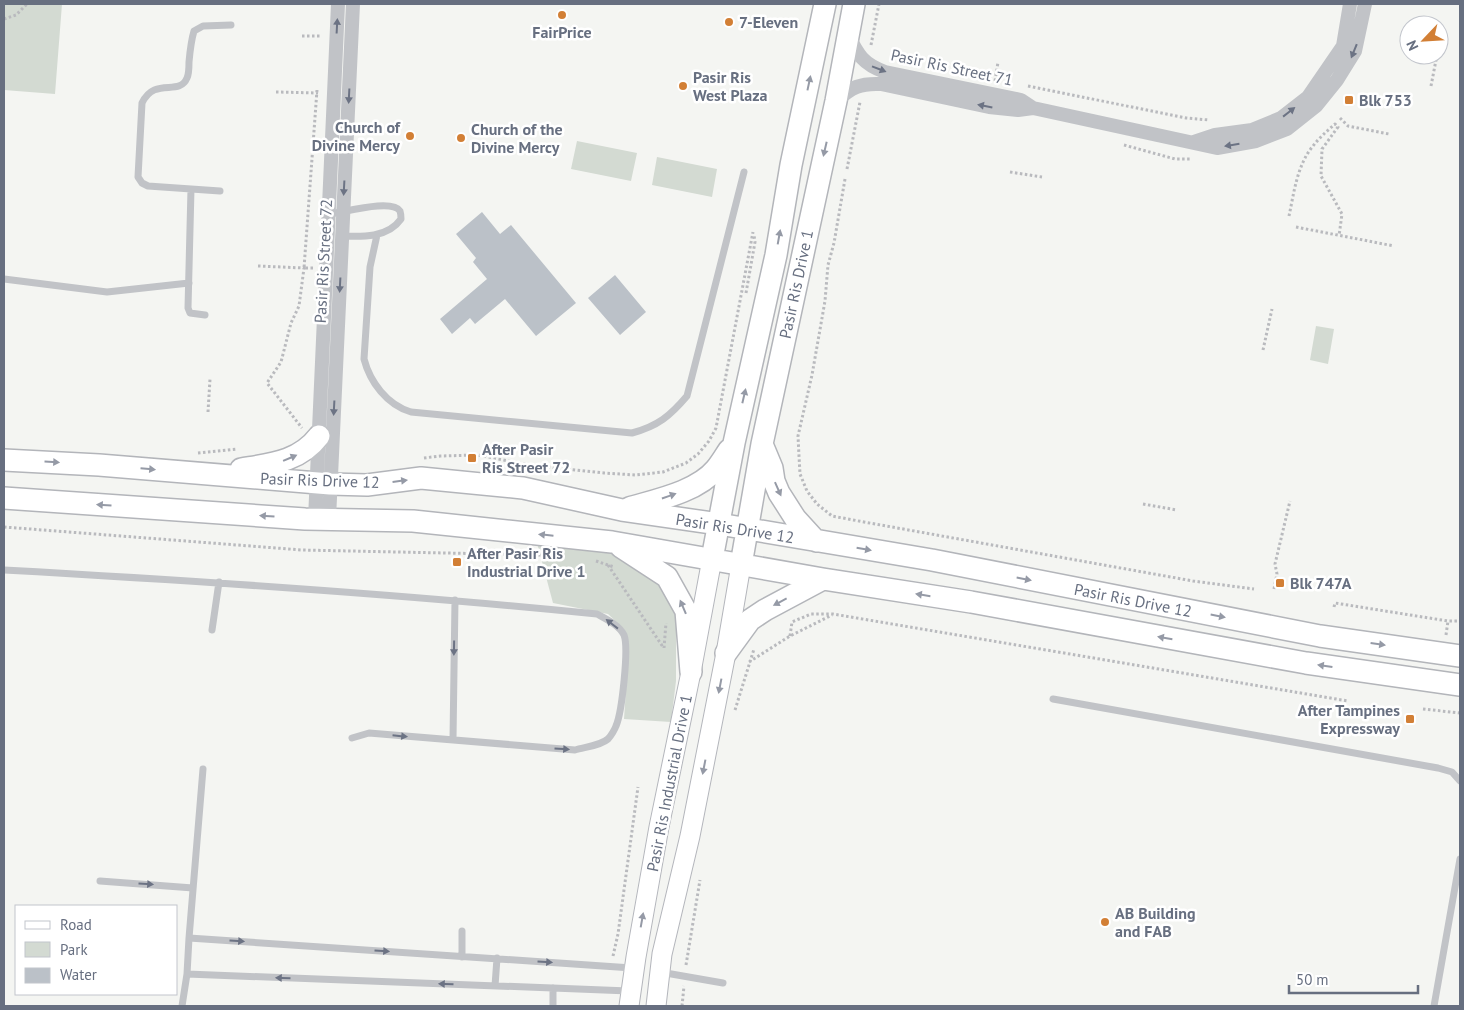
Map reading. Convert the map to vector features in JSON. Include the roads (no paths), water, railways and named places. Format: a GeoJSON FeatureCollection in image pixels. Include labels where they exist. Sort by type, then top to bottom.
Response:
{"type":"FeatureCollection","features":[{"type":"Feature","properties":{"kind":"main road","name":"Pasir Ris Drive 1"},"geometry":{"type":"LineString","coordinates":[[712,560],[734,443],[776,255],[791,165],[825,4]]}},
{"type":"Feature","properties":{"kind":"main road","name":"Pasir Ris Drive 1"},"geometry":{"type":"LineString","coordinates":[[742,565],[762,444],[836,101],[854,4]]}},
{"type":"Feature","properties":{"kind":"main road"},"geometry":{"type":"LineString","coordinates":[[208,475],[279,463],[302,453],[311,446],[313,436]]}},
{"type":"Feature","properties":{"kind":"main road"},"geometry":{"type":"LineString","coordinates":[[622,510],[663,499],[695,485],[714,471],[734,443]]}},
{"type":"Feature","properties":{"kind":"main road"},"geometry":{"type":"LineString","coordinates":[[762,444],[772,468],[778,493],[794,518],[816,541]]}},
{"type":"Feature","properties":{"kind":"main road","name":"Pasir Ris Drive 12"},"geometry":{"type":"LineString","coordinates":[[4,460],[99,465],[324,483],[367,485],[421,478],[523,488],[622,510],[719,524],[932,560],[1320,636],[1460,656]]}},
{"type":"Feature","properties":{"kind":"main road","name":"Pasir Ris Drive 12"},"geometry":{"type":"LineString","coordinates":[[4,498],[322,519],[413,521],[612,542],[823,579],[971,602],[1306,663],[1460,685]]}},
{"type":"Feature","properties":{"kind":"main road"},"geometry":{"type":"LineString","coordinates":[[612,542],[667,577],[672,584],[686,611],[692,672]]}},
{"type":"Feature","properties":{"kind":"main road","name":"Pasir Ris Industrial Drive 1"},"geometry":{"type":"LineString","coordinates":[[630,999],[659,827],[692,672],[712,560]]}},
{"type":"Feature","properties":{"kind":"main road","name":"Pasir Ris Industrial Drive 1"},"geometry":{"type":"LineString","coordinates":[[656,1006],[662,954],[690,836],[742,565]]}},
{"type":"Feature","properties":{"kind":"main road"},"geometry":{"type":"LineString","coordinates":[[726,653],[750,620],[823,579]]}},
{"type":"Feature","properties":{"kind":"main road"},"geometry":{"type":"LineString","coordinates":[[630,999],[646,989],[660,972]]}},
{"type":"Feature","properties":{"kind":"street","name":"Pasir Ris Street 72"},"geometry":{"type":"LineString","coordinates":[[324,483],[313,436],[328,236],[338,4]]}},
{"type":"Feature","properties":{"kind":"street","name":"Pasir Ris Street 72"},"geometry":{"type":"LineString","coordinates":[[322,519],[342,236],[353,4]]}},
{"type":"Feature","properties":{"kind":"street","name":"Pasir Ris Street 71"},"geometry":{"type":"LineString","coordinates":[[1194,142],[1215,135],[1252,130],[1281,118],[1308,98],[1343,46],[1350,4]]}},
{"type":"Feature","properties":{"kind":"street","name":"Pasir Ris Street 71"},"geometry":{"type":"LineString","coordinates":[[836,101],[850,88],[861,85],[881,84],[1006,110],[1033,108],[1217,148],[1256,141],[1288,129],[1316,106],[1337,80],[1355,52],[1365,4]]}},
{"type":"Feature","properties":{"kind":"street","name":"Pasir Ris Street 71"},"geometry":{"type":"LineString","coordinates":[[848,35],[856,52],[864,62],[874,68],[885,72],[1021,100],[1033,108]]}},
{"type":"Feature","properties":{"kind":"lane"},"geometry":{"type":"LineString","coordinates":[[220,191],[148,186],[142,183],[138,177],[142,102],[152,90],[175,88],[188,78],[191,41],[194,31],[203,26],[231,26]]}},
{"type":"Feature","properties":{"kind":"lane"},"geometry":{"type":"LineString","coordinates":[[377,236],[370,267],[364,359],[370,376],[392,403],[399,408],[411,412],[632,433],[663,421],[687,396],[744,172]]}},
{"type":"Feature","properties":{"kind":"lane"},"geometry":{"type":"LineString","coordinates":[[191,189],[188,308],[190,313],[205,315]]}},
{"type":"Feature","properties":{"kind":"lane"},"geometry":{"type":"LineString","coordinates":[[328,236],[377,236],[397,226],[401,220],[400,211],[394,207],[384,205],[329,214]]}},
{"type":"Feature","properties":{"kind":"lane"},"geometry":{"type":"LineString","coordinates":[[4,279],[107,292],[189,283]]}},
{"type":"Feature","properties":{"kind":"lane"},"geometry":{"type":"LineString","coordinates":[[4,570],[219,582],[455,600],[597,614],[612,622],[624,634],[626,651],[623,684],[616,726],[608,739],[575,750],[369,732],[352,738]]}},
{"type":"Feature","properties":{"kind":"lane"},"geometry":{"type":"LineString","coordinates":[[212,630],[219,582]]}},
{"type":"Feature","properties":{"kind":"lane"},"geometry":{"type":"LineString","coordinates":[[453,739],[455,600]]}},
{"type":"Feature","properties":{"kind":"lane"},"geometry":{"type":"LineString","coordinates":[[1053,699],[1438,768],[1452,772],[1460,781]]}},
{"type":"Feature","properties":{"kind":"lane"},"geometry":{"type":"LineString","coordinates":[[182,1006],[187,974],[203,769]]}},
{"type":"Feature","properties":{"kind":"lane"},"geometry":{"type":"LineString","coordinates":[[1434,1006],[1460,859]]}},
{"type":"Feature","properties":{"kind":"lane"},"geometry":{"type":"LineString","coordinates":[[100,881],[193,888]]}},
{"type":"Feature","properties":{"kind":"lane"},"geometry":{"type":"LineString","coordinates":[[462,931],[462,957]]}},
{"type":"Feature","properties":{"kind":"lane"},"geometry":{"type":"LineString","coordinates":[[189,938],[634,968]]}},
{"type":"Feature","properties":{"kind":"lane"},"geometry":{"type":"LineString","coordinates":[[495,986],[497,958]]}},
{"type":"Feature","properties":{"kind":"lane"},"geometry":{"type":"LineString","coordinates":[[660,972],[723,982]]}},
{"type":"Feature","properties":{"kind":"lane"},"geometry":{"type":"LineString","coordinates":[[187,974],[553,988],[630,999]]}},
{"type":"Feature","properties":{"kind":"lane"},"geometry":{"type":"LineString","coordinates":[[552,1006],[553,988]]}},
{"type":"Feature","properties":{"kind":"water"},"geometry":{"type":"Polygon","coordinates":[[[482,212],[500,234],[511,225],[576,303],[536,336],[505,299],[475,324],[470,318],[452,334],[440,319],[487,279],[473,262],[476,258],[456,234],[482,212]]]}},
{"type":"Feature","properties":{"kind":"water"},"geometry":{"type":"Polygon","coordinates":[[[615,275],[646,312],[620,335],[588,298],[615,275]]]}},
{"type":"Feature","properties":{"kind":"place","name":"FairPrice"},"geometry":{"type":"Point","coordinates":[562,15]}},
{"type":"Feature","properties":{"kind":"place","name":"7-Eleven"},"geometry":{"type":"Point","coordinates":[729,22]}},
{"type":"Feature","properties":{"kind":"place","name":"Pasir Ris West Plaza"},"geometry":{"type":"Point","coordinates":[683,86]}},
{"type":"Feature","properties":{"kind":"place","name":"Blk 753"},"geometry":{"type":"Point","coordinates":[1349,100]}},
{"type":"Feature","properties":{"kind":"place","name":"Church of Divine Mercy"},"geometry":{"type":"Point","coordinates":[410,136]}},
{"type":"Feature","properties":{"kind":"place","name":"Church of the Divine Mercy"},"geometry":{"type":"Point","coordinates":[461,138]}},
{"type":"Feature","properties":{"kind":"place","name":"After Pasir Ris Street 72"},"geometry":{"type":"Point","coordinates":[472,458]}},
{"type":"Feature","properties":{"kind":"place","name":"After Pasir Ris Industrial Drive 1"},"geometry":{"type":"Point","coordinates":[457,562]}},
{"type":"Feature","properties":{"kind":"place","name":"Blk 747A"},"geometry":{"type":"Point","coordinates":[1280,583]}},
{"type":"Feature","properties":{"kind":"place","name":"After Tampines Expressway"},"geometry":{"type":"Point","coordinates":[1410,719]}},
{"type":"Feature","properties":{"kind":"place","name":"AB Building and FAB"},"geometry":{"type":"Point","coordinates":[1105,922]}}]}
